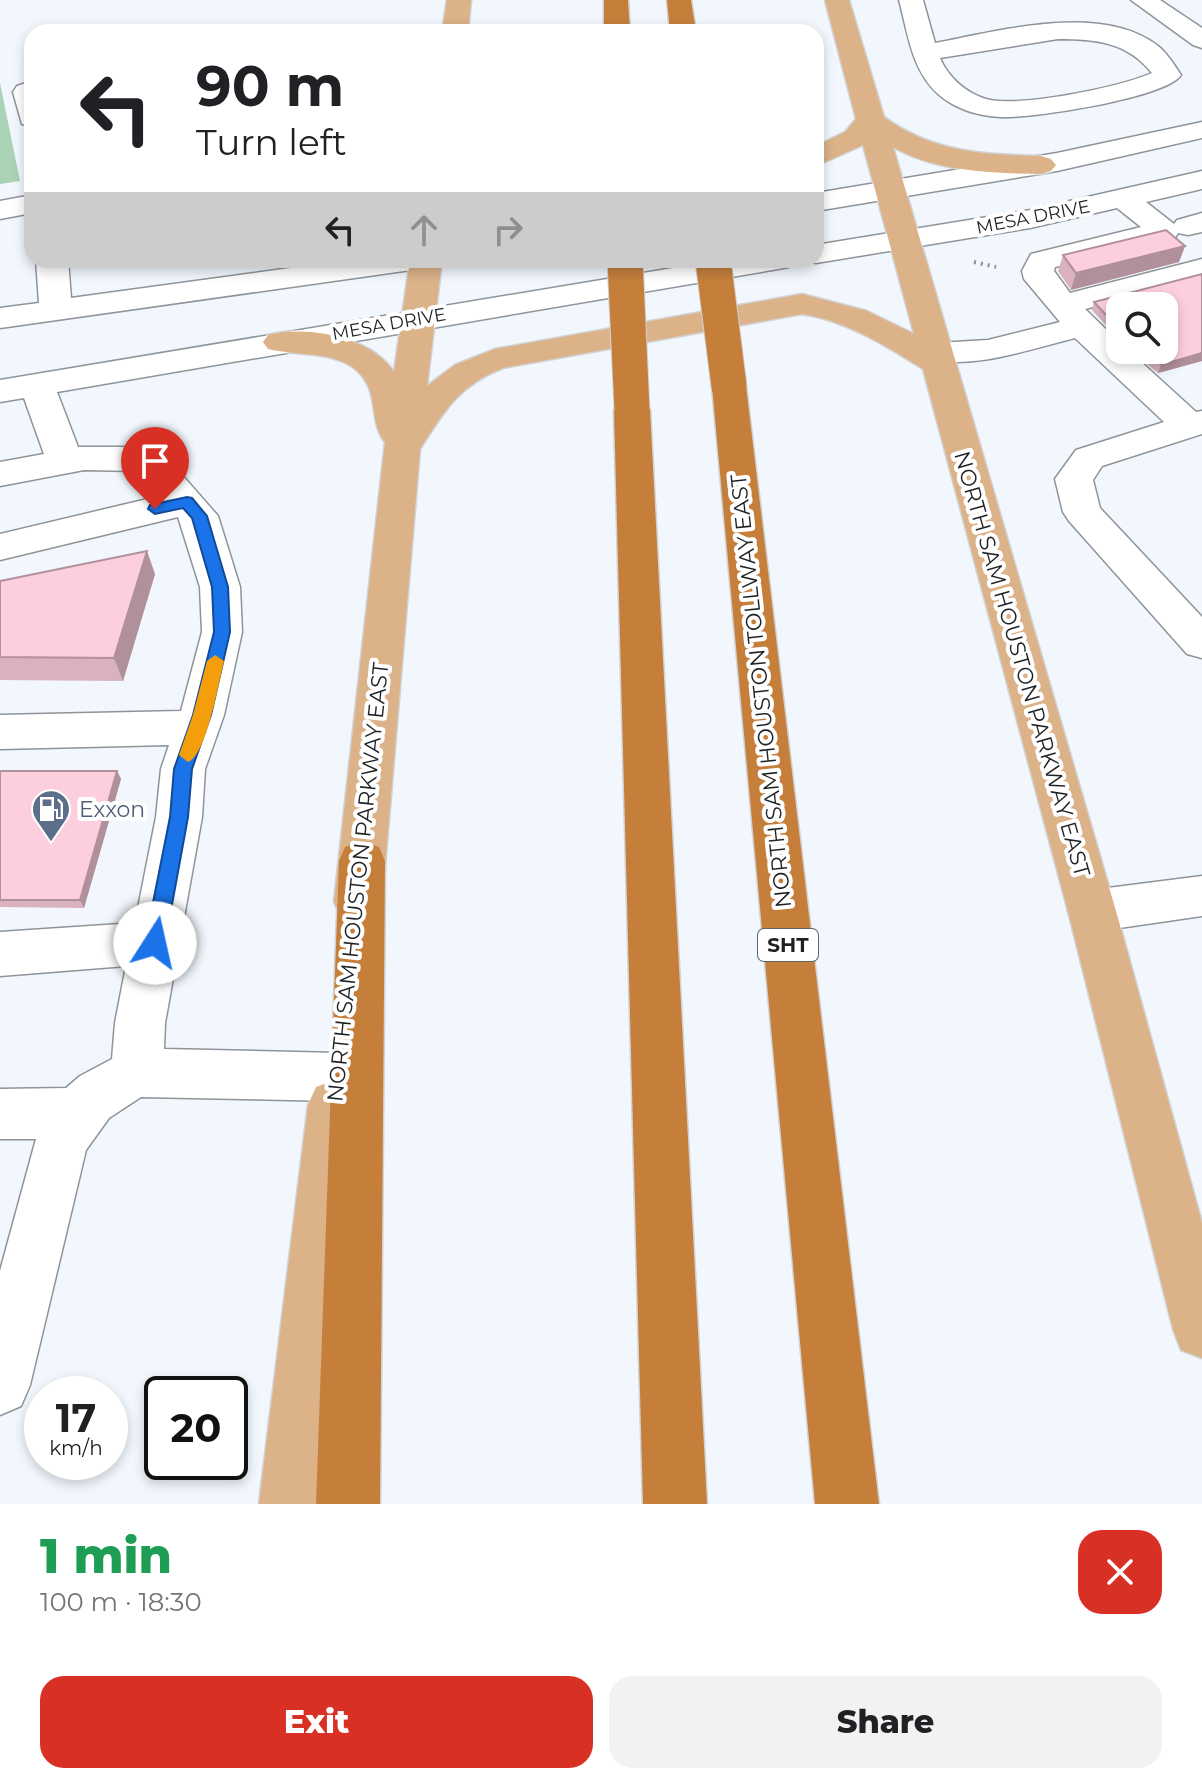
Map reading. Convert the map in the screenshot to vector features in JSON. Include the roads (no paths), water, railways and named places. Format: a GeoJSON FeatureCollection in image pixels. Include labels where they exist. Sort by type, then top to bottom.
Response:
{"type":"FeatureCollection","features":[{"type":"Feature","properties":{"kind":"highway"},"geometry":{"type":"LineString","coordinates":[[616,0],[617,24]]}},
{"type":"Feature","properties":{"kind":"highway"},"geometry":{"type":"LineString","coordinates":[[679,0],[682,24]]}},
{"type":"Feature","properties":{"kind":"highway"},"geometry":{"type":"LineString","coordinates":[[625,268],[675,1504]]}},
{"type":"Feature","properties":{"kind":"highway","name":"NORTH SAM HOUSTON TOLLWAY EAST"},"geometry":{"type":"LineString","coordinates":[[714,268],[847,1504]]}},
{"type":"Feature","properties":{"kind":"highway"},"geometry":{"type":"LineString","coordinates":[[348,1504],[362,861]]}},
{"type":"Feature","properties":{"kind":"main road"},"geometry":{"type":"LineString","coordinates":[[456,24],[459,0]]}},
{"type":"Feature","properties":{"kind":"main road","name":"NORTH SAM HOUSTON PARKWAY EAST"},"geometry":{"type":"LineString","coordinates":[[837,0],[1092,911],[1202,1329]]}},
{"type":"Feature","properties":{"kind":"main road"},"geometry":{"type":"LineString","coordinates":[[824,153],[855,138],[870,120],[911,148],[934,155],[966,161],[1041,165]]}},
{"type":"Feature","properties":{"kind":"main road","name":"NORTH SAM HOUSTON PARKWAY EAST"},"geometry":{"type":"LineString","coordinates":[[291,1504],[362,861],[401,455],[425,268]]}},
{"type":"Feature","properties":{"kind":"main road"},"geometry":{"type":"LineString","coordinates":[[401,455],[417,417],[470,368],[522,352],[802,304],[828,307],[890,333],[935,357]]}},
{"type":"Feature","properties":{"kind":"main road"},"geometry":{"type":"LineString","coordinates":[[280,342],[327,345],[367,362],[385,385],[401,455]]}},
{"type":"Feature","properties":{"kind":"street"},"geometry":{"type":"LineString","coordinates":[[911,0],[927,53],[932,69],[964,99],[986,110],[1018,110],[1180,77],[1134,42],[1116,33],[1092,27],[1062,27],[927,53]]}},
{"type":"Feature","properties":{"kind":"street"},"geometry":{"type":"LineString","coordinates":[[1143,0],[1202,40]]}},
{"type":"Feature","properties":{"kind":"street"},"geometry":{"type":"LineString","coordinates":[[824,201],[1041,165],[1202,130]]}},
{"type":"Feature","properties":{"kind":"street"},"geometry":{"type":"LineString","coordinates":[[1172,137],[1202,160]]}},
{"type":"Feature","properties":{"kind":"street","name":"MESA DRIVE"},"geometry":{"type":"LineString","coordinates":[[824,253],[1124,199],[1202,180]]}},
{"type":"Feature","properties":{"kind":"street"},"geometry":{"type":"LineString","coordinates":[[1124,199],[1179,245]]}},
{"type":"Feature","properties":{"kind":"street"},"geometry":{"type":"LineString","coordinates":[[0,210],[24,206]]}},
{"type":"Feature","properties":{"kind":"street"},"geometry":{"type":"LineString","coordinates":[[1179,245],[1107,270],[1042,261],[1038,271],[1040,279],[1072,315],[1195,424]]}},
{"type":"Feature","properties":{"kind":"street"},"geometry":{"type":"LineString","coordinates":[[935,357],[988,350],[1072,315],[1107,270],[1179,245]]}},
{"type":"Feature","properties":{"kind":"street"},"geometry":{"type":"LineString","coordinates":[[53,268],[56,309]]}},
{"type":"Feature","properties":{"kind":"street"},"geometry":{"type":"LineString","coordinates":[[0,318],[359,268]]}},
{"type":"Feature","properties":{"kind":"street","name":"MESA DRIVE"},"geometry":{"type":"LineString","coordinates":[[0,391],[728,268]]}},
{"type":"Feature","properties":{"kind":"street"},"geometry":{"type":"LineString","coordinates":[[36,383],[65,462]]}},
{"type":"Feature","properties":{"kind":"street"},"geometry":{"type":"LineString","coordinates":[[1194,621],[1082,512],[1074,479],[1089,458],[1195,424]]}},
{"type":"Feature","properties":{"kind":"street"},"geometry":{"type":"LineString","coordinates":[[0,474],[84,458],[148,459],[199,516],[220,587],[222,632],[198,728],[183,769],[179,817],[140,1023],[137,1073]]}},
{"type":"Feature","properties":{"kind":"street"},"geometry":{"type":"LineString","coordinates":[[0,547],[187,502]]}},
{"type":"Feature","properties":{"kind":"street"},"geometry":{"type":"LineString","coordinates":[[0,732],[198,728]]}},
{"type":"Feature","properties":{"kind":"street"},"geometry":{"type":"LineString","coordinates":[[1092,911],[1202,896]]}},
{"type":"Feature","properties":{"kind":"street"},"geometry":{"type":"LineString","coordinates":[[0,954],[155,943]]}},
{"type":"Feature","properties":{"kind":"street"},"geometry":{"type":"LineString","coordinates":[[0,1385],[7,1328],[60,1145],[76,1113],[99,1091],[137,1073],[338,1077]]}},
{"type":"Feature","properties":{"kind":"street"},"geometry":{"type":"LineString","coordinates":[[0,1114],[76,1113]]}},
{"type":"Feature","properties":{"kind":"place","name":"Exxon"},"geometry":{"type":"Point","coordinates":[51,843]}}]}
